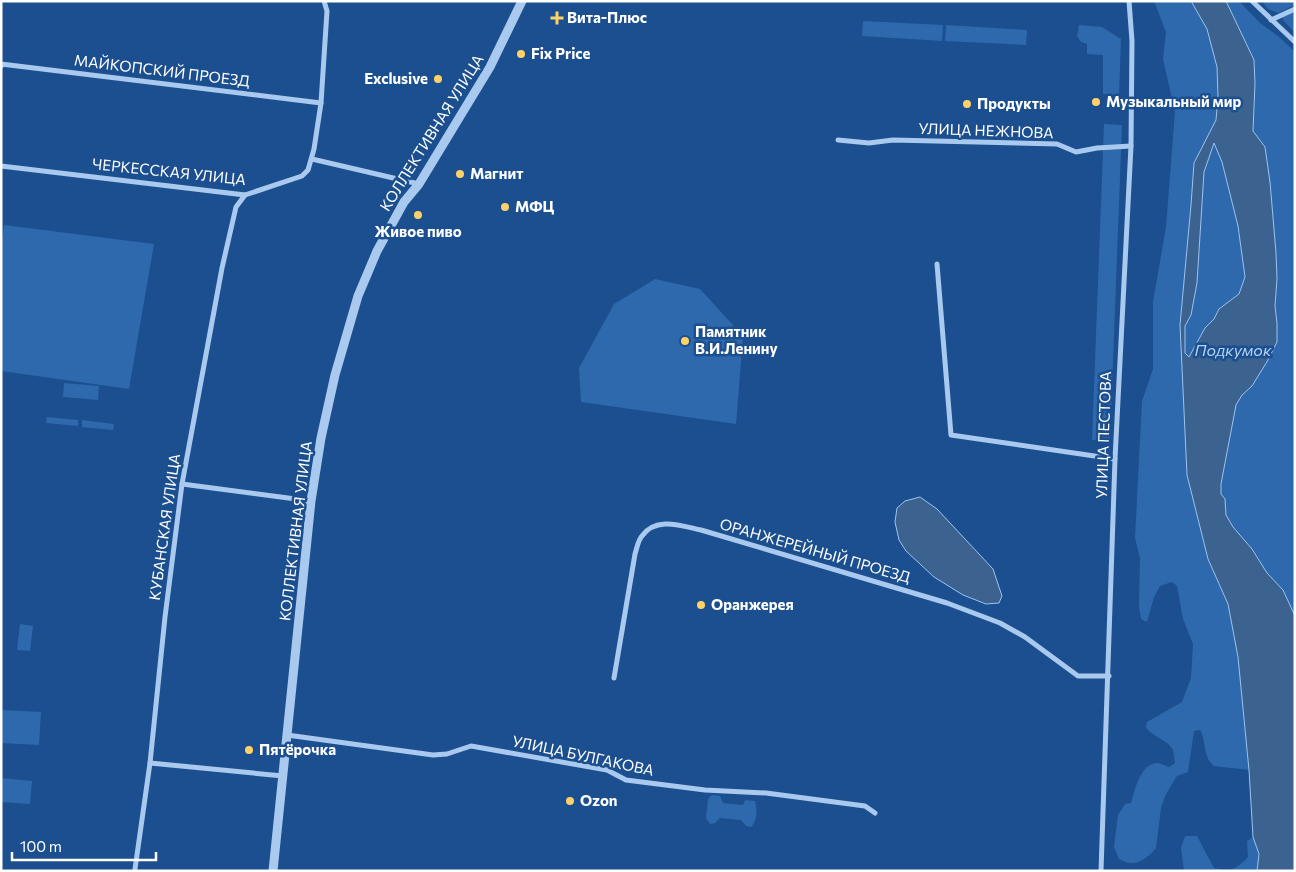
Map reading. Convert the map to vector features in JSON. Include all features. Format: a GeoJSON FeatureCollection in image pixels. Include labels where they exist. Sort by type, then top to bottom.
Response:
{"type":"FeatureCollection","features":[{"type":"Feature","properties":{"kind":"street","name":"ЧЕРКЕССКАЯ УЛИЦА"},"geometry":{"type":"LineString","coordinates":[[1,166],[245,195],[302,176],[308,170],[312,159],[321,103],[327,11],[324,1]]}},
{"type":"Feature","properties":{"kind":"street","name":"КОЛЛЕКТИВНАЯ УЛИЦА"},"geometry":{"type":"LineString","coordinates":[[272,871],[311,500],[321,438],[335,374],[358,296],[377,251],[404,202],[418,184],[490,67],[522,1]]}},
{"type":"Feature","properties":{"kind":"street","name":"УЛИЦА ПЕСТОВА"},"geometry":{"type":"LineString","coordinates":[[1102,871],[1115,459],[1131,146],[1132,41],[1129,1]]}},
{"type":"Feature","properties":{"kind":"street"},"geometry":{"type":"LineString","coordinates":[[1252,1],[1295,42]]}},
{"type":"Feature","properties":{"kind":"street"},"geometry":{"type":"LineString","coordinates":[[1271,20],[1295,9]]}},
{"type":"Feature","properties":{"kind":"street","name":"МАЙКОПСКИЙ ПРОЕЗД"},"geometry":{"type":"LineString","coordinates":[[1,66],[1,64],[321,103]]}},
{"type":"Feature","properties":{"kind":"street","name":"УЛИЦА НЕЖНОВА"},"geometry":{"type":"LineString","coordinates":[[838,140],[869,143],[894,140],[1057,144],[1076,152],[1097,148],[1131,146]]}},
{"type":"Feature","properties":{"kind":"street"},"geometry":{"type":"LineString","coordinates":[[312,159],[418,184]]}},
{"type":"Feature","properties":{"kind":"street","name":"КУБАНСКАЯ УЛИЦА"},"geometry":{"type":"LineString","coordinates":[[135,869],[150,763],[165,618],[182,484],[224,260],[236,207],[245,195]]}},
{"type":"Feature","properties":{"kind":"street"},"geometry":{"type":"LineString","coordinates":[[937,264],[951,435],[1115,459]]}},
{"type":"Feature","properties":{"kind":"street"},"geometry":{"type":"LineString","coordinates":[[182,484],[311,500]]}},
{"type":"Feature","properties":{"kind":"street","name":"ОРАНЖЕРЕЙНЫЙ ПРОЕЗД"},"geometry":{"type":"LineString","coordinates":[[614,678],[635,554],[641,537],[650,527],[665,523],[701,530],[947,603],[1000,622],[1025,637],[1078,676],[1109,676]]}},
{"type":"Feature","properties":{"kind":"street","name":"УЛИЦА БУЛГАКОВА"},"geometry":{"type":"LineString","coordinates":[[287,735],[433,755],[447,754],[471,746],[607,770],[626,780],[704,790],[766,794],[865,806],[874,813]]}},
{"type":"Feature","properties":{"kind":"street"},"geometry":{"type":"LineString","coordinates":[[150,763],[283,776]]}},
{"type":"Feature","properties":{"kind":"shaded area"},"geometry":{"type":"Polygon","coordinates":[[[1154,1],[1191,1],[1207,29],[1217,67],[1218,97],[1216,120],[1194,163],[1180,325],[1187,475],[1208,559],[1228,604],[1238,657],[1249,770],[1214,766],[1206,753],[1200,730],[1194,731],[1188,772],[1177,776],[1166,794],[1161,808],[1156,848],[1149,856],[1131,863],[1119,859],[1114,847],[1118,815],[1125,804],[1131,803],[1139,778],[1146,768],[1151,764],[1157,763],[1169,767],[1175,763],[1171,747],[1146,728],[1147,722],[1182,702],[1191,678],[1193,644],[1183,619],[1177,586],[1172,582],[1160,586],[1154,597],[1147,622],[1141,619],[1139,607],[1140,558],[1135,538],[1142,401],[1153,369],[1153,302],[1166,227],[1175,112],[1163,59],[1166,32],[1154,1]]]}},
{"type":"Feature","properties":{"kind":"shaded area"},"geometry":{"type":"Polygon","coordinates":[[[1226,1],[1239,1],[1260,23],[1295,52],[1295,616],[1283,590],[1267,573],[1252,549],[1233,527],[1226,515],[1226,506],[1221,494],[1221,484],[1236,405],[1242,395],[1252,386],[1277,323],[1275,306],[1276,253],[1265,147],[1253,131],[1254,60],[1226,1]]]}},
{"type":"Feature","properties":{"kind":"shaded area"},"geometry":{"type":"Polygon","coordinates":[[[1262,1],[1295,1],[1295,5],[1278,13],[1268,9],[1262,1]]]}},
{"type":"Feature","properties":{"kind":"shaded area"},"geometry":{"type":"Polygon","coordinates":[[[1295,12],[1295,33],[1283,20],[1283,16],[1295,12]]]}},
{"type":"Feature","properties":{"kind":"shaded area"},"geometry":{"type":"Polygon","coordinates":[[[863,21],[943,25],[942,41],[862,36],[863,21]]]}},
{"type":"Feature","properties":{"kind":"shaded area"},"geometry":{"type":"Polygon","coordinates":[[[946,25],[1027,30],[1026,45],[945,41],[946,25]]]}},
{"type":"Feature","properties":{"kind":"shaded area"},"geometry":{"type":"Polygon","coordinates":[[[1079,25],[1102,27],[1121,39],[1119,95],[1103,94],[1103,55],[1087,54],[1087,44],[1081,42],[1077,36],[1079,25]]]}},
{"type":"Feature","properties":{"kind":"shaded area"},"geometry":{"type":"Polygon","coordinates":[[[1104,124],[1122,125],[1110,440],[1092,440],[1104,124]]]}},
{"type":"Feature","properties":{"kind":"shaded area"},"geometry":{"type":"Polygon","coordinates":[[[1214,143],[1222,162],[1238,226],[1245,277],[1239,294],[1219,309],[1214,319],[1205,328],[1189,357],[1185,353],[1185,326],[1191,315],[1197,283],[1204,172],[1214,143]]]}},
{"type":"Feature","properties":{"kind":"shaded area"},"geometry":{"type":"Polygon","coordinates":[[[4,225],[154,244],[129,389],[1,371],[1,247],[4,225]]]}},
{"type":"Feature","properties":{"kind":"shaded area"},"geometry":{"type":"Polygon","coordinates":[[[655,279],[700,289],[743,336],[736,424],[581,402],[579,368],[614,304],[655,279]]]}},
{"type":"Feature","properties":{"kind":"shaded area"},"geometry":{"type":"Polygon","coordinates":[[[64,383],[99,386],[98,400],[63,397],[64,383]]]}},
{"type":"Feature","properties":{"kind":"shaded area"},"geometry":{"type":"Polygon","coordinates":[[[47,417],[78,420],[78,426],[46,423],[47,417]]]}},
{"type":"Feature","properties":{"kind":"shaded area"},"geometry":{"type":"Polygon","coordinates":[[[82,420],[114,424],[113,430],[82,427],[82,420]]]}},
{"type":"Feature","properties":{"kind":"shaded area"},"geometry":{"type":"Polygon","coordinates":[[[20,624],[33,626],[30,651],[17,650],[20,624]]]}},
{"type":"Feature","properties":{"kind":"shaded area"},"geometry":{"type":"Polygon","coordinates":[[[1,710],[41,712],[39,745],[1,743],[1,710]]]}},
{"type":"Feature","properties":{"kind":"shaded area"},"geometry":{"type":"Polygon","coordinates":[[[1,778],[32,781],[30,804],[1,802],[1,778]]]}},
{"type":"Feature","properties":{"kind":"shaded area"},"geometry":{"type":"Polygon","coordinates":[[[713,795],[720,796],[723,803],[743,805],[745,800],[755,801],[755,821],[751,827],[746,826],[741,820],[720,818],[715,823],[710,824],[706,818],[708,800],[713,795]]]}},
{"type":"Feature","properties":{"kind":"shaded area"},"geometry":{"type":"Polygon","coordinates":[[[1185,836],[1197,836],[1214,868],[1224,870],[1240,865],[1248,857],[1247,841],[1253,837],[1259,854],[1257,870],[1184,871],[1181,848],[1185,836]]]}},
{"type":"Feature","properties":{"kind":"water","name":"Подкумок"},"geometry":{"type":"Polygon","coordinates":[[[1191,1],[1226,1],[1254,60],[1253,131],[1265,147],[1270,182],[1276,253],[1275,306],[1277,342],[1252,386],[1242,395],[1236,405],[1221,484],[1221,494],[1225,499],[1226,515],[1233,527],[1252,549],[1267,573],[1283,590],[1295,616],[1295,871],[1257,871],[1259,854],[1253,837],[1249,770],[1238,657],[1228,604],[1208,559],[1187,475],[1180,325],[1194,163],[1216,120],[1218,97],[1217,67],[1207,29],[1191,1]],[[1214,143],[1204,172],[1197,283],[1191,315],[1185,326],[1185,353],[1189,357],[1205,328],[1214,319],[1219,309],[1239,294],[1245,277],[1238,226],[1222,162],[1214,143]]]}},
{"type":"Feature","properties":{"kind":"water"},"geometry":{"type":"Polygon","coordinates":[[[920,497],[937,509],[993,569],[1002,596],[999,603],[986,604],[963,595],[934,577],[906,551],[899,540],[895,522],[897,508],[905,501],[920,497]]]}},
{"type":"Feature","properties":{"kind":"place","name":"Вита-Плюс"},"geometry":{"type":"Point","coordinates":[557,18]}},
{"type":"Feature","properties":{"kind":"place","name":"Fix Price"},"geometry":{"type":"Point","coordinates":[521,54]}},
{"type":"Feature","properties":{"kind":"place","name":"Exclusive"},"geometry":{"type":"Point","coordinates":[438,79]}},
{"type":"Feature","properties":{"kind":"place","name":"Музыкальный мир"},"geometry":{"type":"Point","coordinates":[1096,102]}},
{"type":"Feature","properties":{"kind":"place","name":"Продукты"},"geometry":{"type":"Point","coordinates":[967,104]}},
{"type":"Feature","properties":{"kind":"place","name":"Магнит"},"geometry":{"type":"Point","coordinates":[460,174]}},
{"type":"Feature","properties":{"kind":"place","name":"МФЦ"},"geometry":{"type":"Point","coordinates":[505,207]}},
{"type":"Feature","properties":{"kind":"place","name":"Живое пиво"},"geometry":{"type":"Point","coordinates":[418,215]}},
{"type":"Feature","properties":{"kind":"place","name":"Памятник В.И.Ленину"},"geometry":{"type":"Point","coordinates":[685,341]}},
{"type":"Feature","properties":{"kind":"place","name":"Оранжерея"},"geometry":{"type":"Point","coordinates":[701,605]}},
{"type":"Feature","properties":{"kind":"place","name":"Пятёрочка"},"geometry":{"type":"Point","coordinates":[249,750]}},
{"type":"Feature","properties":{"kind":"place","name":"Ozon"},"geometry":{"type":"Point","coordinates":[570,801]}}]}
